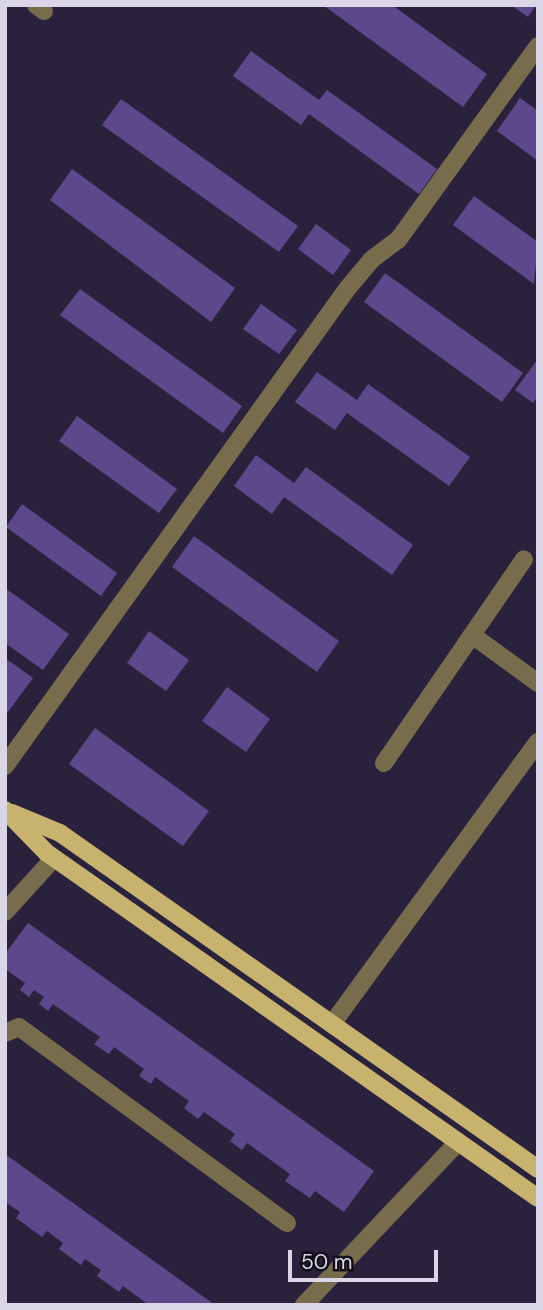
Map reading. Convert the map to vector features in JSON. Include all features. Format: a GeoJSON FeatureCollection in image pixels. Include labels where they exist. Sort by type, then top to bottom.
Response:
{"type":"FeatureCollection","features":[{"type":"Feature","properties":{"kind":"main road"},"geometry":{"type":"LineString","coordinates":[[6,810],[60,833],[538,1169]]}},
{"type":"Feature","properties":{"kind":"main road"},"geometry":{"type":"LineString","coordinates":[[6,810],[54,858],[538,1198]]}},
{"type":"Feature","properties":{"kind":"street"},"geometry":{"type":"LineString","coordinates":[[5,766],[347,289],[372,260],[398,240],[538,46]]}},
{"type":"Feature","properties":{"kind":"street"},"geometry":{"type":"LineString","coordinates":[[384,763],[524,559]]}},
{"type":"Feature","properties":{"kind":"street"},"geometry":{"type":"LineString","coordinates":[[472,635],[538,683]]}},
{"type":"Feature","properties":{"kind":"street"},"geometry":{"type":"LineString","coordinates":[[332,1024],[538,743]]}},
{"type":"Feature","properties":{"kind":"street"},"geometry":{"type":"LineString","coordinates":[[5,912],[54,858]]}},
{"type":"Feature","properties":{"kind":"street"},"geometry":{"type":"LineString","coordinates":[[5,1032],[19,1027],[287,1223]]}},
{"type":"Feature","properties":{"kind":"street"},"geometry":{"type":"LineString","coordinates":[[304,1305],[458,1142]]}},
{"type":"Feature","properties":{"kind":"building"},"geometry":{"type":"Polygon","coordinates":[[[323,5],[392,5],[487,74],[463,107],[323,5]]]}},
{"type":"Feature","properties":{"kind":"building"},"geometry":{"type":"Polygon","coordinates":[[[511,5],[536,5],[528,17],[511,5]]]}},
{"type":"Feature","properties":{"kind":"building"},"geometry":{"type":"Polygon","coordinates":[[[251,51],[319,100],[327,90],[437,169],[419,194],[309,114],[301,125],[233,76],[251,51]]]}},
{"type":"Feature","properties":{"kind":"building"},"geometry":{"type":"Polygon","coordinates":[[[520,98],[538,111],[538,161],[497,131],[520,98]]]}},
{"type":"Feature","properties":{"kind":"building"},"geometry":{"type":"Polygon","coordinates":[[[121,99],[298,226],[279,252],[102,125],[121,99]]]}},
{"type":"Feature","properties":{"kind":"building"},"geometry":{"type":"Polygon","coordinates":[[[72,169],[235,288],[211,322],[50,200],[72,169]]]}},
{"type":"Feature","properties":{"kind":"building"},"geometry":{"type":"Polygon","coordinates":[[[474,196],[538,242],[534,284],[453,225],[474,196]]]}},
{"type":"Feature","properties":{"kind":"building"},"geometry":{"type":"Polygon","coordinates":[[[316,224],[351,250],[333,275],[298,249],[316,224]]]}},
{"type":"Feature","properties":{"kind":"building"},"geometry":{"type":"Polygon","coordinates":[[[385,273],[523,373],[502,402],[364,302],[385,273]]]}},
{"type":"Feature","properties":{"kind":"building"},"geometry":{"type":"Polygon","coordinates":[[[80,289],[242,406],[223,433],[60,315],[80,289]]]}},
{"type":"Feature","properties":{"kind":"building"},"geometry":{"type":"Polygon","coordinates":[[[261,304],[297,330],[279,354],[243,329],[261,304]]]}},
{"type":"Feature","properties":{"kind":"building"},"geometry":{"type":"Polygon","coordinates":[[[538,359],[538,396],[533,403],[515,390],[538,359]]]}},
{"type":"Feature","properties":{"kind":"building"},"geometry":{"type":"Polygon","coordinates":[[[317,372],[357,400],[368,384],[470,457],[449,486],[347,413],[335,430],[295,402],[317,372]]]}},
{"type":"Feature","properties":{"kind":"building"},"geometry":{"type":"Polygon","coordinates":[[[77,416],[177,489],[159,513],[59,441],[77,416]]]}},
{"type":"Feature","properties":{"kind":"building"},"geometry":{"type":"Polygon","coordinates":[[[256,455],[294,483],[306,467],[413,545],[392,575],[284,497],[272,514],[234,486],[256,455]]]}},
{"type":"Feature","properties":{"kind":"building"},"geometry":{"type":"Polygon","coordinates":[[[22,504],[117,573],[101,596],[6,527],[22,504]]]}},
{"type":"Feature","properties":{"kind":"building"},"geometry":{"type":"Polygon","coordinates":[[[194,536],[339,641],[317,672],[172,567],[194,536]]]}},
{"type":"Feature","properties":{"kind":"building"},"geometry":{"type":"Polygon","coordinates":[[[5,588],[69,634],[43,670],[5,643],[5,588]]]}},
{"type":"Feature","properties":{"kind":"building"},"geometry":{"type":"Polygon","coordinates":[[[149,631],[189,660],[166,691],[127,663],[149,631]]]}},
{"type":"Feature","properties":{"kind":"building"},"geometry":{"type":"Polygon","coordinates":[[[5,658],[33,678],[5,716],[5,658]]]}},
{"type":"Feature","properties":{"kind":"building"},"geometry":{"type":"Polygon","coordinates":[[[227,687],[270,719],[246,752],[202,721],[227,687]]]}},
{"type":"Feature","properties":{"kind":"building"},"geometry":{"type":"Polygon","coordinates":[[[95,728],[209,811],[183,846],[69,764],[95,728]]]}},
{"type":"Feature","properties":{"kind":"building"},"geometry":{"type":"Polygon","coordinates":[[[28,923],[374,1171],[344,1212],[315,1191],[310,1198],[285,1181],[290,1174],[247,1143],[242,1150],[230,1141],[235,1134],[204,1112],[198,1119],[184,1108],[189,1101],[155,1077],[151,1084],[139,1076],[144,1069],[114,1047],[109,1054],[94,1044],[100,1037],[53,1004],[48,1011],[39,1004],[44,997],[34,990],[29,997],[20,990],[25,983],[5,969],[5,954],[28,923]]]}},
{"type":"Feature","properties":{"kind":"building"},"geometry":{"type":"Polygon","coordinates":[[[5,1154],[215,1305],[149,1305],[123,1286],[119,1292],[97,1276],[101,1270],[85,1259],[81,1265],[59,1249],[63,1243],[47,1231],[42,1237],[16,1218],[20,1212],[5,1202],[5,1154]]]}}]}
